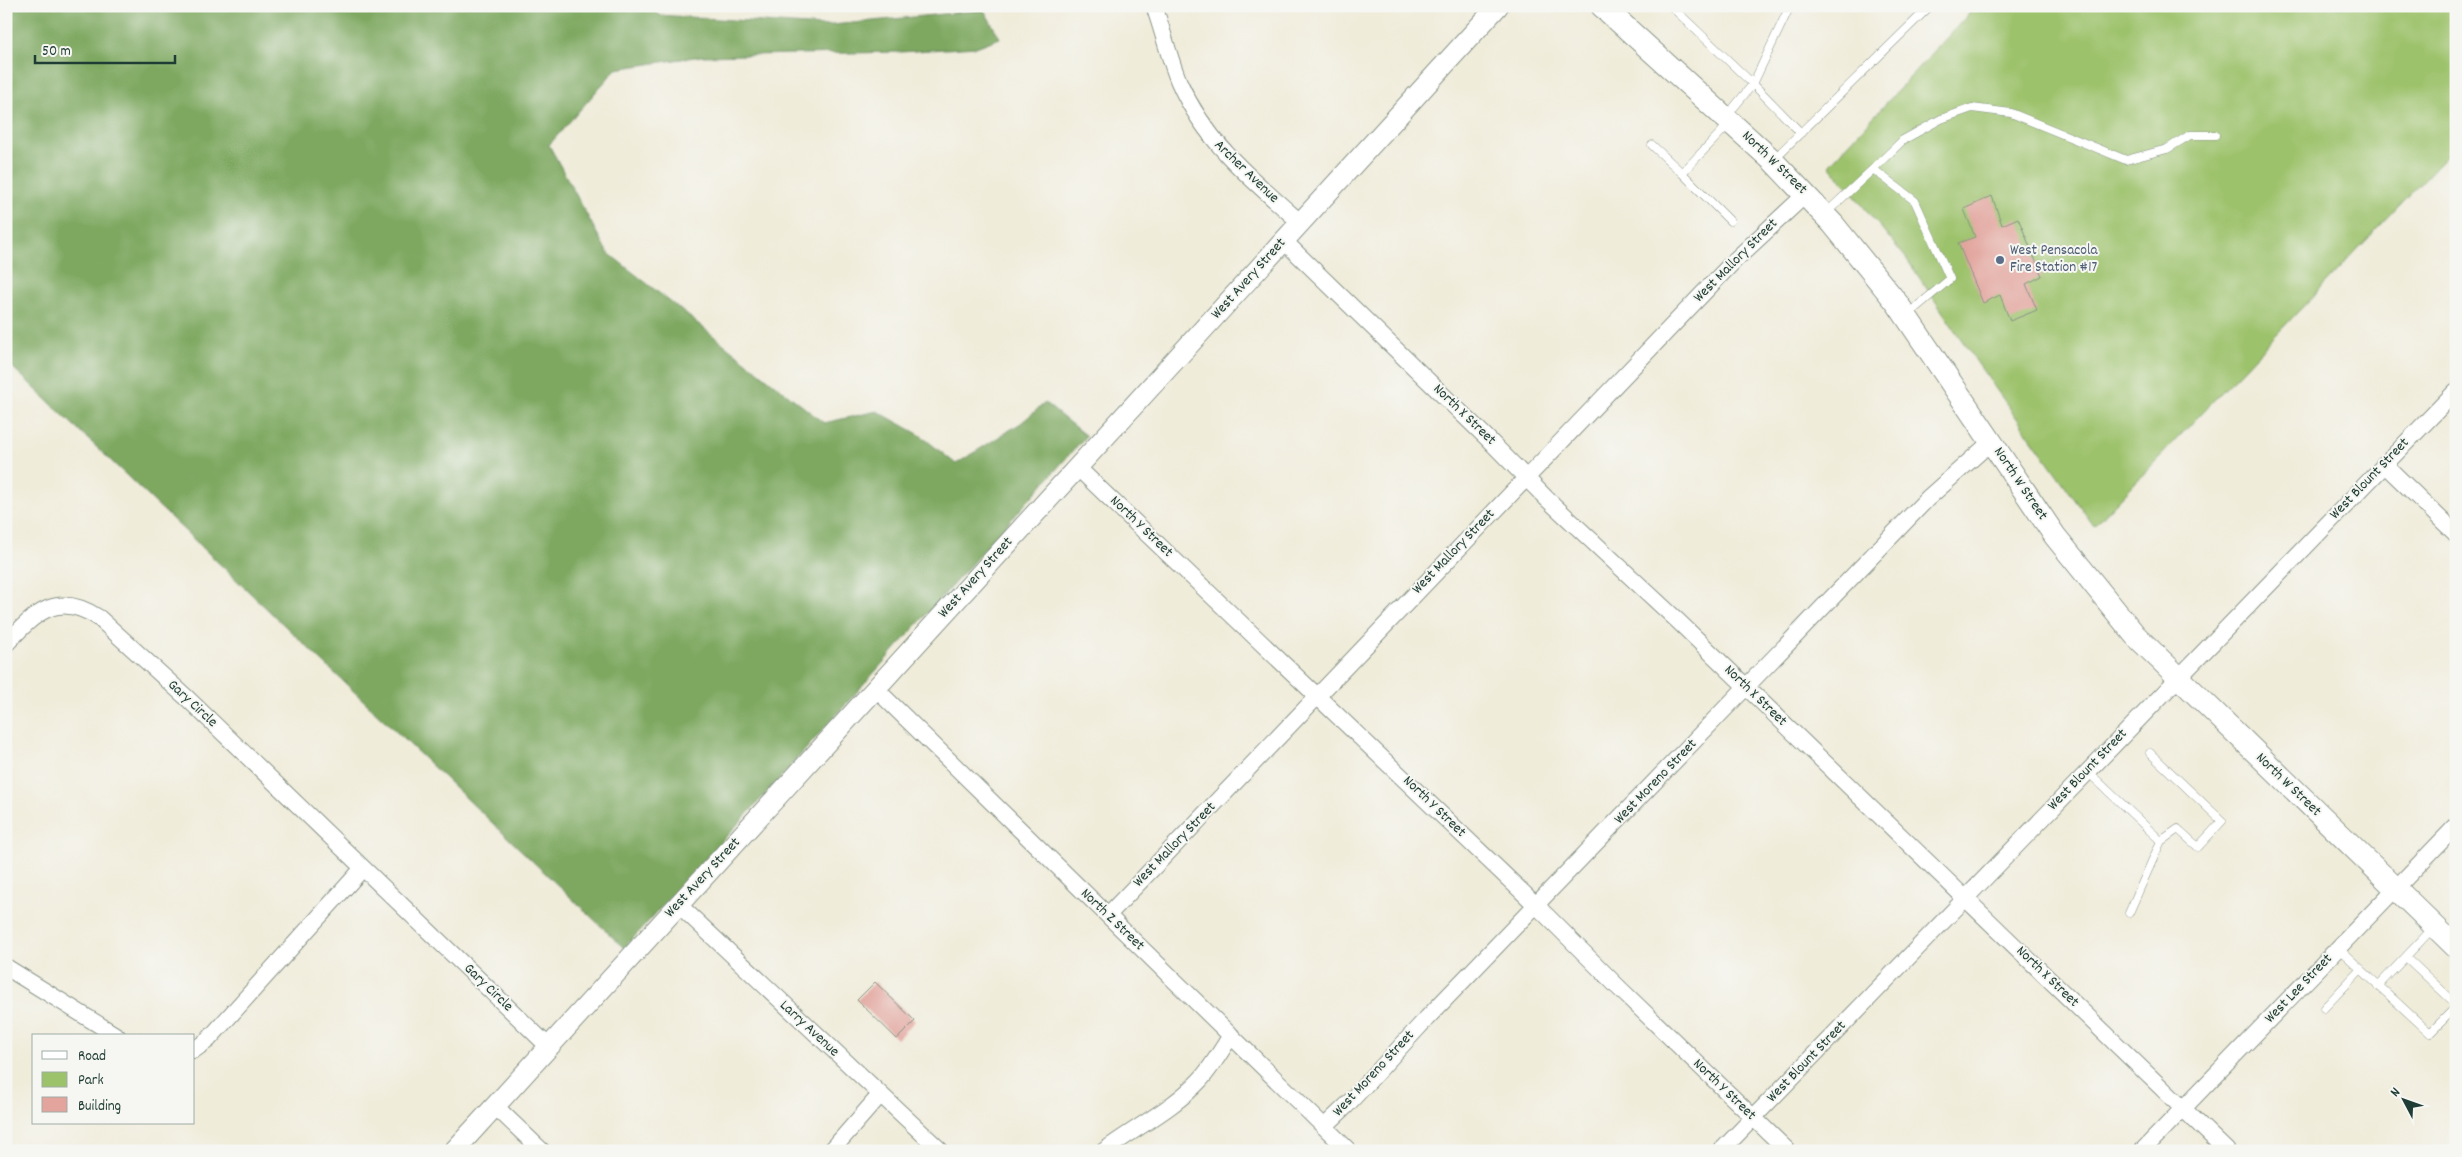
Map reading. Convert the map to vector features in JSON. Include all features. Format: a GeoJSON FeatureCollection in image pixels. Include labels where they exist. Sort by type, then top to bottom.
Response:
{"type":"FeatureCollection","features":[{"type":"Feature","properties":{"kind":"main road","name":"North W Street"},"geometry":{"type":"LineString","coordinates":[[1602,6],[1772,160],[1824,214],[1906,316],[1991,442],[2088,579],[2135,635],[2177,678],[2456,947]]}},
{"type":"Feature","properties":{"kind":"street","name":"Archer Avenue"},"geometry":{"type":"LineString","coordinates":[[1154,6],[1178,80],[1209,135],[1254,182],[1300,222]]}},
{"type":"Feature","properties":{"kind":"street","name":"West Avery Street"},"geometry":{"type":"LineString","coordinates":[[454,1151],[1498,6]]}},
{"type":"Feature","properties":{"kind":"street","name":"West Mallory Street"},"geometry":{"type":"LineString","coordinates":[[1108,915],[1734,261],[1806,194]]}},
{"type":"Feature","properties":{"kind":"street","name":"North X Street"},"geometry":{"type":"LineString","coordinates":[[1284,241],[1527,478],[2228,1151]]}},
{"type":"Feature","properties":{"kind":"street","name":"West Blount Street"},"geometry":{"type":"LineString","coordinates":[[1721,1151],[2456,391]]}},
{"type":"Feature","properties":{"kind":"street","name":"West Moreno Street"},"geometry":{"type":"LineString","coordinates":[[1324,1127],[1928,498],[1991,442]]}},
{"type":"Feature","properties":{"kind":"street"},"geometry":{"type":"LineString","coordinates":[[2384,464],[2456,534]]}},
{"type":"Feature","properties":{"kind":"street","name":"North Y Street"},"geometry":{"type":"LineString","coordinates":[[1077,466],[1537,906],[1788,1151]]}},
{"type":"Feature","properties":{"kind":"street","name":"Gary Circle"},"geometry":{"type":"LineString","coordinates":[[6,644],[32,617],[42,610],[54,606],[70,605],[86,609],[99,618],[187,698],[549,1047]]}},
{"type":"Feature","properties":{"kind":"street","name":"North Z Street"},"geometry":{"type":"LineString","coordinates":[[876,689],[1349,1151]]}},
{"type":"Feature","properties":{"kind":"street","name":"West Lee Street"},"geometry":{"type":"LineString","coordinates":[[2142,1151],[2456,826]]}},
{"type":"Feature","properties":{"kind":"street"},"geometry":{"type":"LineString","coordinates":[[195,1049],[208,1040],[362,868]]}},
{"type":"Feature","properties":{"kind":"street","name":"Larry Avenue"},"geometry":{"type":"LineString","coordinates":[[679,905],[941,1151]]}},
{"type":"Feature","properties":{"kind":"street"},"geometry":{"type":"LineString","coordinates":[[6,967],[113,1034]]}},
{"type":"Feature","properties":{"kind":"street"},"geometry":{"type":"LineString","coordinates":[[1104,1151],[1129,1132],[1171,1106],[1194,1086],[1213,1063],[1231,1036]]}},
{"type":"Feature","properties":{"kind":"street"},"geometry":{"type":"LineString","coordinates":[[831,1151],[880,1095]]}},
{"type":"Feature","properties":{"kind":"street"},"geometry":{"type":"LineString","coordinates":[[495,1106],[542,1151]]}},
{"type":"Feature","properties":{"kind":"lane"},"geometry":{"type":"LineString","coordinates":[[1671,6],[1753,84],[1801,133]]}},
{"type":"Feature","properties":{"kind":"lane"},"geometry":{"type":"LineString","coordinates":[[1682,173],[1728,121],[1753,84],[1790,6]]}},
{"type":"Feature","properties":{"kind":"lane"},"geometry":{"type":"LineString","coordinates":[[1772,160],[1930,6]]}},
{"type":"Feature","properties":{"kind":"lane"},"geometry":{"type":"LineString","coordinates":[[1824,214],[1903,140],[1941,119],[1972,108],[2011,113],[2126,160],[2167,149],[2190,135],[2215,135]]}},
{"type":"Feature","properties":{"kind":"lane"},"geometry":{"type":"LineString","coordinates":[[1652,145],[1730,221]]}},
{"type":"Feature","properties":{"kind":"lane"},"geometry":{"type":"LineString","coordinates":[[1873,169],[1915,201],[1950,279],[1906,316]]}},
{"type":"Feature","properties":{"kind":"lane"},"geometry":{"type":"LineString","coordinates":[[2130,913],[2161,841],[2178,829],[2198,847],[2222,821],[2150,753]]}},
{"type":"Feature","properties":{"kind":"lane"},"geometry":{"type":"LineString","coordinates":[[2087,771],[2161,841]]}},
{"type":"Feature","properties":{"kind":"lane"},"geometry":{"type":"LineString","coordinates":[[2378,986],[2434,927]]}},
{"type":"Feature","properties":{"kind":"lane"},"geometry":{"type":"LineString","coordinates":[[2338,948],[2430,1034],[2456,1005],[2406,957]]}},
{"type":"Feature","properties":{"kind":"lane"},"geometry":{"type":"LineString","coordinates":[[2324,1008],[2361,969]]}},
{"type":"Feature","properties":{"kind":"green space"},"geometry":{"type":"Polygon","coordinates":[[[6,6],[651,6],[659,15],[822,26],[984,10],[1000,38],[976,47],[901,52],[701,56],[616,69],[549,145],[607,252],[824,423],[877,411],[920,435],[956,464],[1021,423],[1045,403],[1086,436],[771,788],[624,948],[6,361],[6,6]]]}},
{"type":"Feature","properties":{"kind":"green space"},"geometry":{"type":"Polygon","coordinates":[[[1976,6],[2456,6],[2456,146],[2094,526],[1978,364],[1906,258],[1829,165],[1976,6]]]}},
{"type":"Feature","properties":{"kind":"building","name":"West Pensacola Fire Station #17"},"geometry":{"type":"Polygon","coordinates":[[[1992,196],[2002,225],[2018,218],[2042,276],[2026,284],[2037,310],[2010,321],[2000,295],[1983,303],[1958,243],[1975,237],[1964,209],[1992,196]]]}},
{"type":"Feature","properties":{"kind":"building"},"geometry":{"type":"Polygon","coordinates":[[[875,982],[915,1021],[897,1039],[857,1000],[875,982]]]}},
{"type":"Feature","properties":{"kind":"place","name":"West Pensacola Fire Station #17"},"geometry":{"type":"Point","coordinates":[2000,260]}}]}
